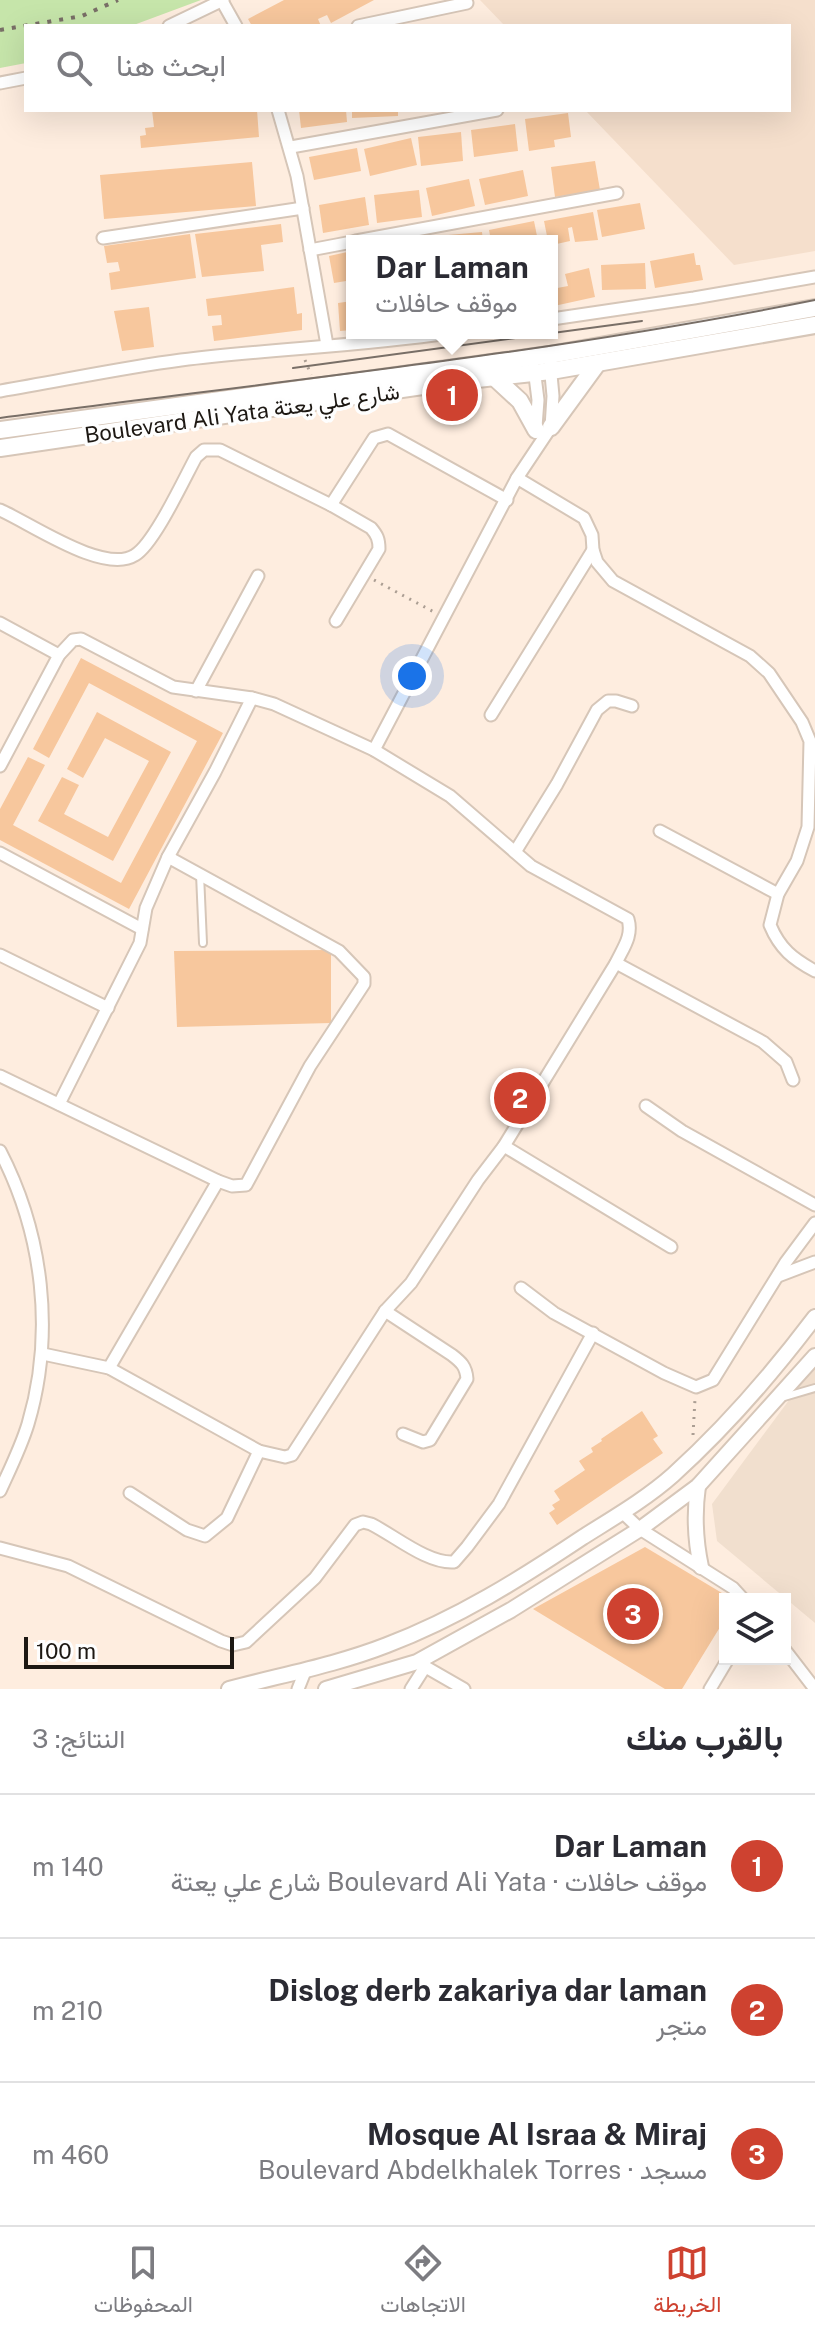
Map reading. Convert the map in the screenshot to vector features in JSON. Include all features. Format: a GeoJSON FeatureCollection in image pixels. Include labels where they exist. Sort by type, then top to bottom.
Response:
{"type":"FeatureCollection","features":[{"type":"Feature","properties":{"kind":"main road","name":"Boulevard Ali Yata شارع علي يعتة"},"geometry":{"type":"LineString","coordinates":[[0,430],[542,364],[815,308]]}},
{"type":"Feature","properties":{"kind":"main road","name":"Boulevard Ali Yata شارع علي يعتة"},"geometry":{"type":"LineString","coordinates":[[0,448],[495,378],[542,364],[597,364],[815,325]]}},
{"type":"Feature","properties":{"kind":"main road"},"geometry":{"type":"LineString","coordinates":[[495,378],[543,428],[597,364]]}},
{"type":"Feature","properties":{"kind":"street"},"geometry":{"type":"LineString","coordinates":[[173,24],[222,0],[235,24]]}},
{"type":"Feature","properties":{"kind":"street"},"geometry":{"type":"LineString","coordinates":[[367,24],[467,3]]}},
{"type":"Feature","properties":{"kind":"street"},"geometry":{"type":"LineString","coordinates":[[0,83],[24,78]]}},
{"type":"Feature","properties":{"kind":"street"},"geometry":{"type":"LineString","coordinates":[[279,112],[291,147],[327,345]]}},
{"type":"Feature","properties":{"kind":"street"},"geometry":{"type":"LineString","coordinates":[[291,147],[486,112]]}},
{"type":"Feature","properties":{"kind":"street"},"geometry":{"type":"LineString","coordinates":[[387,235],[617,193]]}},
{"type":"Feature","properties":{"kind":"street"},"geometry":{"type":"LineString","coordinates":[[103,238],[303,208]]}},
{"type":"Feature","properties":{"kind":"street"},"geometry":{"type":"LineString","coordinates":[[310,250],[346,243]]}},
{"type":"Feature","properties":{"kind":"street"},"geometry":{"type":"LineString","coordinates":[[558,318],[815,277]]}},
{"type":"Feature","properties":{"kind":"street"},"geometry":{"type":"LineString","coordinates":[[0,391],[180,360],[404,339]]}},
{"type":"Feature","properties":{"kind":"street"},"geometry":{"type":"LineString","coordinates":[[374,750],[536,447],[543,428],[538,400],[542,364]]}},
{"type":"Feature","properties":{"kind":"street"},"geometry":{"type":"LineString","coordinates":[[331,505],[374,438],[388,434],[507,500]]}},
{"type":"Feature","properties":{"kind":"street"},"geometry":{"type":"LineString","coordinates":[[0,510],[42,533],[95,555],[114,561],[125,559],[136,555],[148,542],[196,457],[204,450],[220,450],[371,528],[379,540],[379,549],[336,621]]}},
{"type":"Feature","properties":{"kind":"street"},"geometry":{"type":"LineString","coordinates":[[517,478],[584,518],[602,570],[613,581],[750,656],[769,673],[807,731],[811,758],[808,827],[797,861],[778,894],[770,925],[782,948],[796,961],[815,971]]}},
{"type":"Feature","properties":{"kind":"street"},"geometry":{"type":"LineString","coordinates":[[491,715],[593,550]]}},
{"type":"Feature","properties":{"kind":"street"},"geometry":{"type":"LineString","coordinates":[[196,691],[258,576]]}},
{"type":"Feature","properties":{"kind":"street"},"geometry":{"type":"LineString","coordinates":[[0,623],[59,655]]}},
{"type":"Feature","properties":{"kind":"street"},"geometry":{"type":"LineString","coordinates":[[0,766],[59,655],[73,640],[81,639],[173,687],[274,704],[374,750],[450,796],[531,866],[628,919],[629,937],[616,963],[504,1146],[478,1180],[411,1283],[385,1311],[292,1455],[285,1457],[259,1451],[109,1368],[43,1354]]}},
{"type":"Feature","properties":{"kind":"street"},"geometry":{"type":"LineString","coordinates":[[59,1104],[140,943],[146,908],[168,857],[252,698]]}},
{"type":"Feature","properties":{"kind":"street"},"geometry":{"type":"LineString","coordinates":[[515,852],[597,710],[608,701],[632,706]]}},
{"type":"Feature","properties":{"kind":"street"},"geometry":{"type":"LineString","coordinates":[[660,831],[778,894]]}},
{"type":"Feature","properties":{"kind":"street"},"geometry":{"type":"LineString","coordinates":[[0,853],[142,929]]}},
{"type":"Feature","properties":{"kind":"street"},"geometry":{"type":"LineString","coordinates":[[0,1076],[218,1181],[246,1185],[310,1066],[364,984],[364,977],[339,951],[168,857]]}},
{"type":"Feature","properties":{"kind":"street"},"geometry":{"type":"LineString","coordinates":[[0,955],[108,1008]]}},
{"type":"Feature","properties":{"kind":"street"},"geometry":{"type":"LineString","coordinates":[[616,963],[763,1042],[786,1062],[793,1080]]}},
{"type":"Feature","properties":{"kind":"street"},"geometry":{"type":"LineString","coordinates":[[646,1106],[682,1131],[815,1205]]}},
{"type":"Feature","properties":{"kind":"street"},"geometry":{"type":"LineString","coordinates":[[504,1146],[671,1247]]}},
{"type":"Feature","properties":{"kind":"street"},"geometry":{"type":"LineString","coordinates":[[0,1151],[22,1197],[32,1229],[41,1293],[43,1354],[28,1426],[0,1491]]}},
{"type":"Feature","properties":{"kind":"street"},"geometry":{"type":"LineString","coordinates":[[109,1368],[218,1181]]}},
{"type":"Feature","properties":{"kind":"street"},"geometry":{"type":"LineString","coordinates":[[521,1288],[554,1313],[696,1387],[713,1380],[815,1223]]}},
{"type":"Feature","properties":{"kind":"street"},"geometry":{"type":"LineString","coordinates":[[778,1276],[815,1262]]}},
{"type":"Feature","properties":{"kind":"street"},"geometry":{"type":"LineString","coordinates":[[385,1311],[452,1355],[467,1370],[467,1379],[430,1440],[423,1442],[403,1434]]}},
{"type":"Feature","properties":{"kind":"street"},"geometry":{"type":"LineString","coordinates":[[229,1689],[386,1646],[496,1594],[672,1476],[733,1416],[781,1362],[815,1317]]}},
{"type":"Feature","properties":{"kind":"street"},"geometry":{"type":"LineString","coordinates":[[0,1548],[68,1566],[221,1641],[233,1645],[246,1642],[315,1578],[355,1525],[363,1522],[371,1524],[442,1563],[454,1562],[499,1504],[593,1333]]}},
{"type":"Feature","properties":{"kind":"street"},"geometry":{"type":"LineString","coordinates":[[332,1663],[326,1689],[421,1664],[640,1529],[698,1486],[815,1356]]}},
{"type":"Feature","properties":{"kind":"street"},"geometry":{"type":"LineString","coordinates":[[130,1493],[187,1530],[205,1536],[227,1518],[259,1451]]}},
{"type":"Feature","properties":{"kind":"street"},"geometry":{"type":"LineString","coordinates":[[698,1486],[694,1513],[701,1567]]}},
{"type":"Feature","properties":{"kind":"street"},"geometry":{"type":"LineString","coordinates":[[622,1512],[640,1529],[738,1593]]}},
{"type":"Feature","properties":{"kind":"street"},"geometry":{"type":"LineString","coordinates":[[791,1656],[813,1680]]}},
{"type":"Feature","properties":{"kind":"street"},"geometry":{"type":"LineString","coordinates":[[411,1689],[421,1664]]}},
{"type":"Feature","properties":{"kind":"street"},"geometry":{"type":"LineString","coordinates":[[421,1664],[464,1689]]}},
{"type":"Feature","properties":{"kind":"street"},"geometry":{"type":"LineString","coordinates":[[710,1689],[724,1665]]}},
{"type":"Feature","properties":{"kind":"street"},"geometry":{"type":"LineString","coordinates":[[298,1689],[306,1669]]}},
{"type":"Feature","properties":{"kind":"lane"},"geometry":{"type":"LineString","coordinates":[[200,874],[203,943]]}},
{"type":"Feature","properties":{"kind":"lane"},"geometry":{"type":"LineString","coordinates":[[780,1398],[815,1388]]}},
{"type":"Feature","properties":{"kind":"path"},"geometry":{"type":"LineString","coordinates":[[363,575],[444,617]]}},
{"type":"Feature","properties":{"kind":"path"},"geometry":{"type":"LineString","coordinates":[[692,1455],[696,1387]]}},
{"type":"Feature","properties":{"kind":"shaded area"},"geometry":{"type":"Polygon","coordinates":[[[480,0],[815,0],[815,251],[734,265],[587,112],[791,112],[791,24],[503,24],[480,0]]]}},
{"type":"Feature","properties":{"kind":"shaded area"},"geometry":{"type":"Polygon","coordinates":[[[815,1365],[815,1623],[791,1603],[791,1593],[779,1593],[717,1541],[712,1504],[815,1365]]]}},
{"type":"Feature","properties":{"kind":"green space"},"geometry":{"type":"Polygon","coordinates":[[[0,0],[201,0],[136,24],[24,24],[24,63],[0,68],[0,0]]]}},
{"type":"Feature","properties":{"kind":"building"},"geometry":{"type":"Polygon","coordinates":[[[284,0],[374,0],[331,23],[327,15],[318,19],[320,24],[251,24],[248,19],[284,0]]]}},
{"type":"Feature","properties":{"kind":"building"},"geometry":{"type":"Polygon","coordinates":[[[152,112],[257,112],[259,137],[141,148],[140,136],[146,135],[145,128],[154,127],[152,112]]]}},
{"type":"Feature","properties":{"kind":"building"},"geometry":{"type":"Polygon","coordinates":[[[299,112],[346,112],[347,122],[301,128],[299,112]]]}},
{"type":"Feature","properties":{"kind":"building"},"geometry":{"type":"Polygon","coordinates":[[[352,112],[398,112],[398,116],[352,118],[352,112]]]}},
{"type":"Feature","properties":{"kind":"building"},"geometry":{"type":"Polygon","coordinates":[[[568,113],[571,137],[554,140],[555,147],[529,151],[525,119],[568,113]]]}},
{"type":"Feature","properties":{"kind":"building"},"geometry":{"type":"Polygon","coordinates":[[[515,124],[518,151],[474,157],[471,130],[515,124]]]}},
{"type":"Feature","properties":{"kind":"building"},"geometry":{"type":"Polygon","coordinates":[[[461,132],[463,161],[421,166],[418,137],[461,132]]]}},
{"type":"Feature","properties":{"kind":"building"},"geometry":{"type":"Polygon","coordinates":[[[411,138],[417,165],[370,176],[364,149],[411,138]]]}},
{"type":"Feature","properties":{"kind":"building"},"geometry":{"type":"Polygon","coordinates":[[[357,148],[361,171],[314,180],[309,157],[357,148]]]}},
{"type":"Feature","properties":{"kind":"building"},"geometry":{"type":"Polygon","coordinates":[[[595,161],[600,190],[555,197],[551,167],[595,161]]]}},
{"type":"Feature","properties":{"kind":"building"},"geometry":{"type":"Polygon","coordinates":[[[252,162],[256,206],[104,219],[100,175],[252,162]]]}},
{"type":"Feature","properties":{"kind":"building"},"geometry":{"type":"Polygon","coordinates":[[[523,170],[528,196],[485,205],[479,179],[523,170]]]}},
{"type":"Feature","properties":{"kind":"building"},"geometry":{"type":"Polygon","coordinates":[[[469,179],[475,206],[432,216],[426,188],[469,179]]]}},
{"type":"Feature","properties":{"kind":"building"},"geometry":{"type":"Polygon","coordinates":[[[419,190],[422,217],[377,223],[374,195],[419,190]]]}},
{"type":"Feature","properties":{"kind":"building"},"geometry":{"type":"Polygon","coordinates":[[[365,197],[369,225],[323,233],[319,205],[365,197]]]}},
{"type":"Feature","properties":{"kind":"building"},"geometry":{"type":"Polygon","coordinates":[[[640,203],[645,229],[602,237],[597,210],[640,203]]]}},
{"type":"Feature","properties":{"kind":"building"},"geometry":{"type":"Polygon","coordinates":[[[593,212],[598,240],[575,242],[572,227],[568,228],[570,241],[558,244],[558,235],[547,235],[544,221],[593,212]]]}},
{"type":"Feature","properties":{"kind":"building"},"geometry":{"type":"Polygon","coordinates":[[[534,221],[537,235],[490,235],[489,230],[534,221]]]}},
{"type":"Feature","properties":{"kind":"building"},"geometry":{"type":"Polygon","coordinates":[[[281,224],[283,242],[261,245],[264,271],[202,277],[195,234],[281,224]]]}},
{"type":"Feature","properties":{"kind":"building"},"geometry":{"type":"Polygon","coordinates":[[[482,232],[482,235],[448,235],[482,232]]]}},
{"type":"Feature","properties":{"kind":"building"},"geometry":{"type":"Polygon","coordinates":[[[190,234],[196,278],[111,290],[109,273],[120,271],[118,262],[107,263],[104,246],[190,234]]]}},
{"type":"Feature","properties":{"kind":"building"},"geometry":{"type":"Polygon","coordinates":[[[346,252],[346,281],[334,283],[329,256],[346,252]]]}},
{"type":"Feature","properties":{"kind":"building"},"geometry":{"type":"Polygon","coordinates":[[[694,253],[703,280],[655,288],[650,261],[694,253]]]}},
{"type":"Feature","properties":{"kind":"building"},"geometry":{"type":"Polygon","coordinates":[[[645,263],[646,289],[602,290],[601,265],[645,263]]]}},
{"type":"Feature","properties":{"kind":"building"},"geometry":{"type":"Polygon","coordinates":[[[589,268],[595,297],[558,305],[558,288],[568,286],[565,274],[589,268]]]}},
{"type":"Feature","properties":{"kind":"building"},"geometry":{"type":"Polygon","coordinates":[[[294,287],[297,314],[302,313],[302,330],[214,341],[212,326],[222,325],[221,315],[208,316],[206,299],[294,287]]]}},
{"type":"Feature","properties":{"kind":"building"},"geometry":{"type":"Polygon","coordinates":[[[346,302],[346,330],[340,331],[338,303],[346,302]]]}},
{"type":"Feature","properties":{"kind":"building"},"geometry":{"type":"Polygon","coordinates":[[[149,307],[154,347],[122,351],[114,311],[149,307]]]}},
{"type":"Feature","properties":{"kind":"building"},"geometry":{"type":"Polygon","coordinates":[[[81,658],[223,733],[129,909],[0,840],[0,809],[28,757],[45,765],[13,825],[121,883],[197,741],[89,683],[49,758],[33,749],[81,658]]]}},
{"type":"Feature","properties":{"kind":"building"},"geometry":{"type":"Polygon","coordinates":[[[97,712],[171,752],[113,861],[38,821],[62,777],[79,785],[64,814],[108,837],[149,761],[105,738],[83,778],[67,769],[97,712]]]}},
{"type":"Feature","properties":{"kind":"building"},"geometry":{"type":"Polygon","coordinates":[[[331,950],[331,1023],[177,1027],[174,951],[331,950]]]}},
{"type":"Feature","properties":{"kind":"building"},"geometry":{"type":"Polygon","coordinates":[[[642,1411],[658,1436],[653,1439],[663,1453],[557,1525],[549,1513],[555,1509],[552,1505],[560,1500],[554,1491],[585,1470],[579,1461],[593,1452],[591,1448],[642,1411]]]}},
{"type":"Feature","properties":{"kind":"building"},"geometry":{"type":"Polygon","coordinates":[[[645,1547],[722,1593],[719,1593],[719,1629],[682,1689],[665,1689],[533,1609],[645,1547]]]}},
{"type":"Feature","properties":{"kind":"tram line"},"geometry":{"type":"LineString","coordinates":[[0,418],[511,352],[815,300]]}},
{"type":"Feature","properties":{"kind":"tram line"},"geometry":{"type":"LineString","coordinates":[[558,332],[642,321]]}},
{"type":"Feature","properties":{"kind":"tram line"},"geometry":{"type":"LineString","coordinates":[[293,368],[508,339]]}},
{"type":"Feature","properties":{"kind":"railway"},"geometry":{"type":"LineString","coordinates":[[35,24],[82,16],[118,0]]}},
{"type":"Feature","properties":{"kind":"railway"},"geometry":{"type":"LineString","coordinates":[[0,30],[24,26]]}},
{"type":"Feature","properties":{"kind":"place","name":"Dar Laman"},"geometry":{"type":"Point","coordinates":[452,395]}},
{"type":"Feature","properties":{"kind":"place","name":"Dislog derb zakariya dar laman"},"geometry":{"type":"Point","coordinates":[520,1098]}},
{"type":"Feature","properties":{"kind":"place","name":"Mosque Al Israa & Miraj"},"geometry":{"type":"Point","coordinates":[633,1614]}}]}
